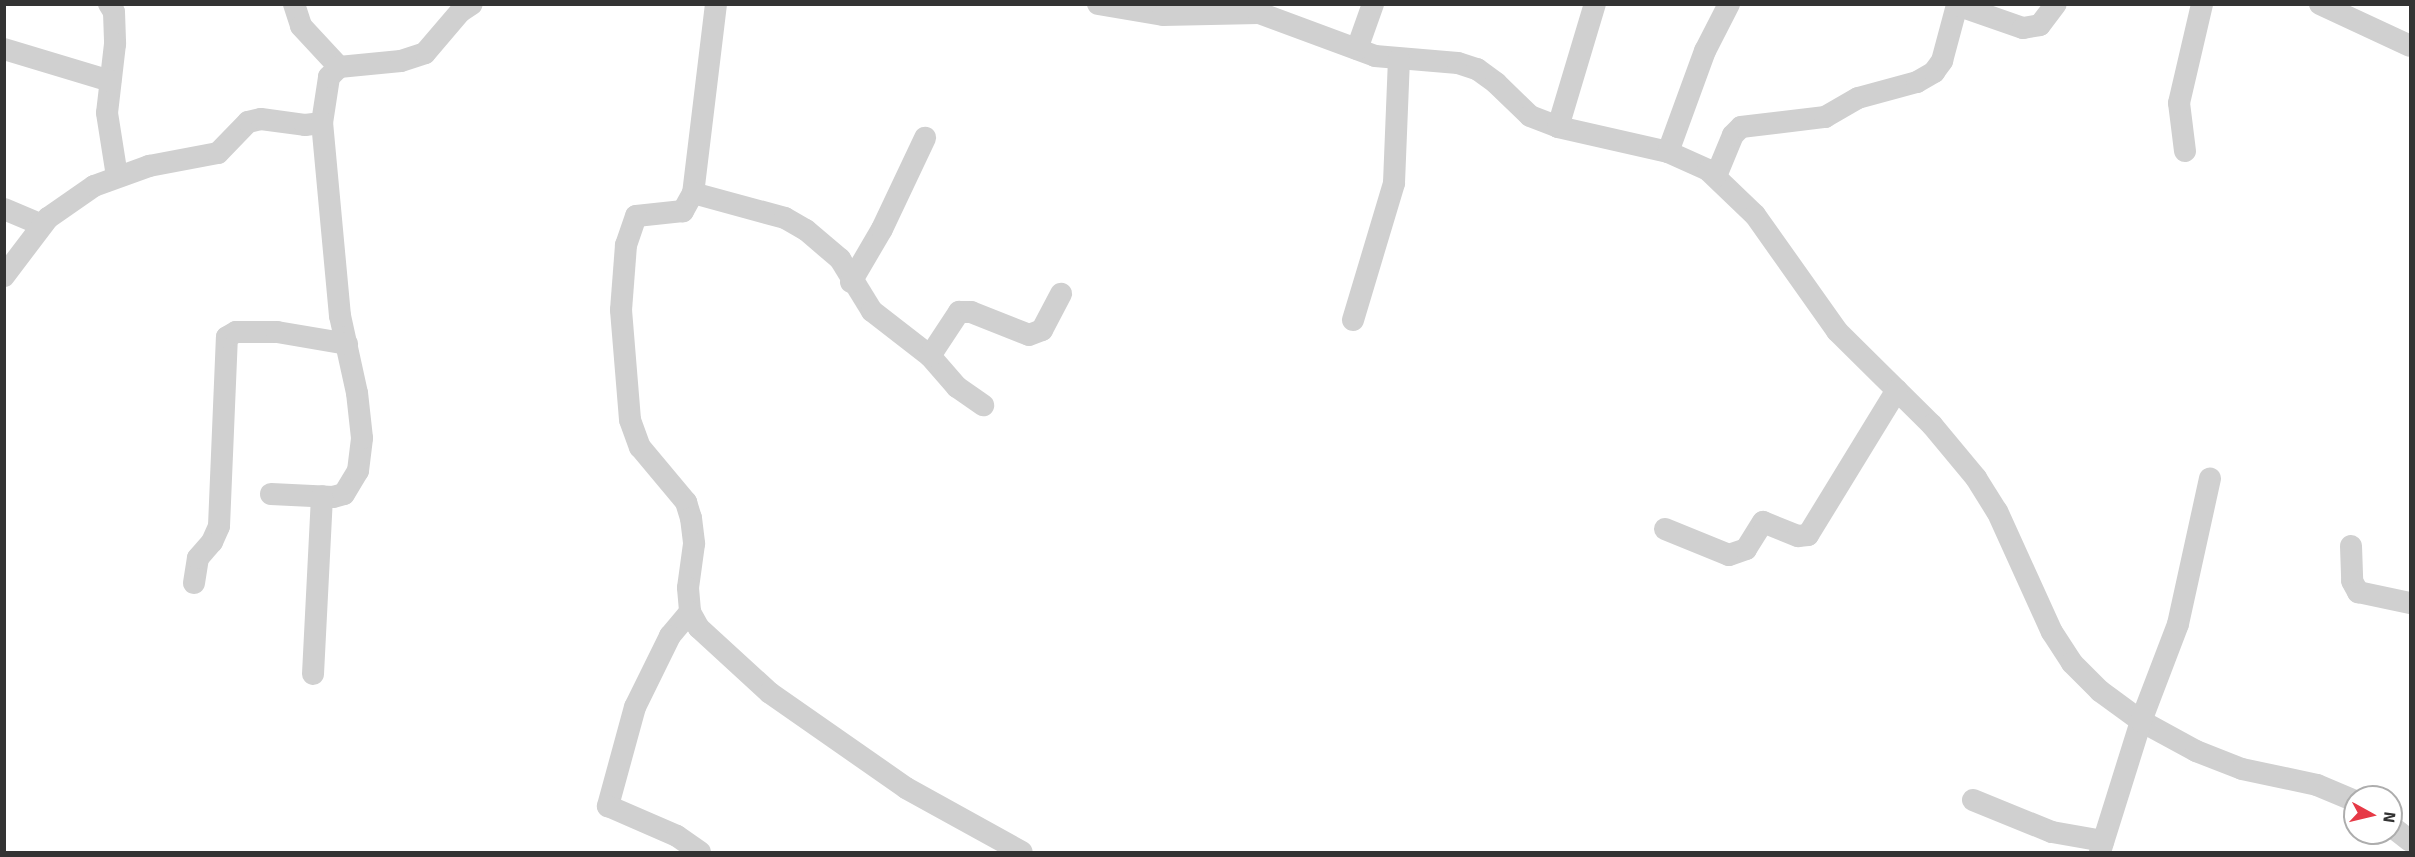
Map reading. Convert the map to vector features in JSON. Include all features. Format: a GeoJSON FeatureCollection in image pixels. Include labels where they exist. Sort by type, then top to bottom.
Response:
{"type":"FeatureCollection","features":[{"type":"Feature","properties":{"kind":"street"},"geometry":{"type":"LineString","coordinates":[[109,4],[114,12],[114,44],[107,113],[117,176]]}},
{"type":"Feature","properties":{"kind":"street"},"geometry":{"type":"LineString","coordinates":[[294,4],[302,26],[339,67]]}},
{"type":"Feature","properties":{"kind":"street"},"geometry":{"type":"LineString","coordinates":[[271,494],[321,496],[344,494],[357,471],[362,438],[346,344],[321,123],[329,77],[339,67],[400,61],[425,53],[460,12],[472,4]]}},
{"type":"Feature","properties":{"kind":"street"},"geometry":{"type":"LineString","coordinates":[[716,4],[693,192],[683,211],[636,216],[626,246],[621,310],[630,420],[640,447],[686,502],[691,518],[694,544],[688,588],[690,612],[699,627],[770,693],[906,788],[1022,852]]}},
{"type":"Feature","properties":{"kind":"street"},"geometry":{"type":"LineString","coordinates":[[1357,50],[1372,4]]}},
{"type":"Feature","properties":{"kind":"street"},"geometry":{"type":"LineString","coordinates":[[1558,127],[1595,4]]}},
{"type":"Feature","properties":{"kind":"street"},"geometry":{"type":"LineString","coordinates":[[1668,152],[1709,40],[1729,4]]}},
{"type":"Feature","properties":{"kind":"street"},"geometry":{"type":"LineString","coordinates":[[1716,176],[1732,135],[1741,127],[1825,117],[1858,98],[1917,82],[1934,72],[1942,61],[1957,5],[2023,28],[2040,25],[2056,4]]}},
{"type":"Feature","properties":{"kind":"street"},"geometry":{"type":"LineString","coordinates":[[2185,151],[2179,104],[2202,4]]}},
{"type":"Feature","properties":{"kind":"street"},"geometry":{"type":"LineString","coordinates":[[2320,4],[2410,46]]}},
{"type":"Feature","properties":{"kind":"street"},"geometry":{"type":"LineString","coordinates":[[1106,6],[1163,15],[1259,13],[1357,50],[1399,59],[1439,59],[1477,69],[1530,116],[1558,127],[1668,152],[1716,176],[1755,215],[1837,331],[1954,449],[1997,511],[2052,632],[2072,663],[2100,691],[2141,721],[2196,751],[2242,769],[2318,784],[2343,795]]}},
{"type":"Feature","properties":{"kind":"street"},"geometry":{"type":"LineString","coordinates":[[4,49],[111,81]]}},
{"type":"Feature","properties":{"kind":"street"},"geometry":{"type":"LineString","coordinates":[[1353,320],[1394,183],[1399,59]]}},
{"type":"Feature","properties":{"kind":"street"},"geometry":{"type":"LineString","coordinates":[[4,276],[42,225],[94,186],[117,176],[218,153],[248,122],[261,118],[305,125],[321,123]]}},
{"type":"Feature","properties":{"kind":"street"},"geometry":{"type":"LineString","coordinates":[[851,282],[882,229],[925,138]]}},
{"type":"Feature","properties":{"kind":"street"},"geometry":{"type":"LineString","coordinates":[[693,192],[785,218],[806,230],[840,259],[851,282],[872,311],[930,356],[957,387],[982,405]]}},
{"type":"Feature","properties":{"kind":"street"},"geometry":{"type":"LineString","coordinates":[[4,209],[42,225]]}},
{"type":"Feature","properties":{"kind":"street"},"geometry":{"type":"LineString","coordinates":[[930,356],[959,312],[972,312],[1029,335],[1042,330],[1061,294]]}},
{"type":"Feature","properties":{"kind":"street"},"geometry":{"type":"LineString","coordinates":[[194,583],[198,558],[212,542],[219,526],[227,336],[236,332],[277,332],[346,344]]}},
{"type":"Feature","properties":{"kind":"street"},"geometry":{"type":"LineString","coordinates":[[1665,529],[1729,555],[1746,549],[1763,522],[1798,536],[1808,535],[1897,390]]}},
{"type":"Feature","properties":{"kind":"street"},"geometry":{"type":"LineString","coordinates":[[1973,800],[2052,832],[2101,847],[2141,721],[2178,624],[2210,478]]}},
{"type":"Feature","properties":{"kind":"street"},"geometry":{"type":"LineString","coordinates":[[313,674],[321,496]]}},
{"type":"Feature","properties":{"kind":"street"},"geometry":{"type":"LineString","coordinates":[[2351,546],[2352,581],[2358,592],[2410,603]]}},
{"type":"Feature","properties":{"kind":"street"},"geometry":{"type":"LineString","coordinates":[[690,612],[670,636],[635,707],[608,806],[677,836],[700,852]]}}]}
